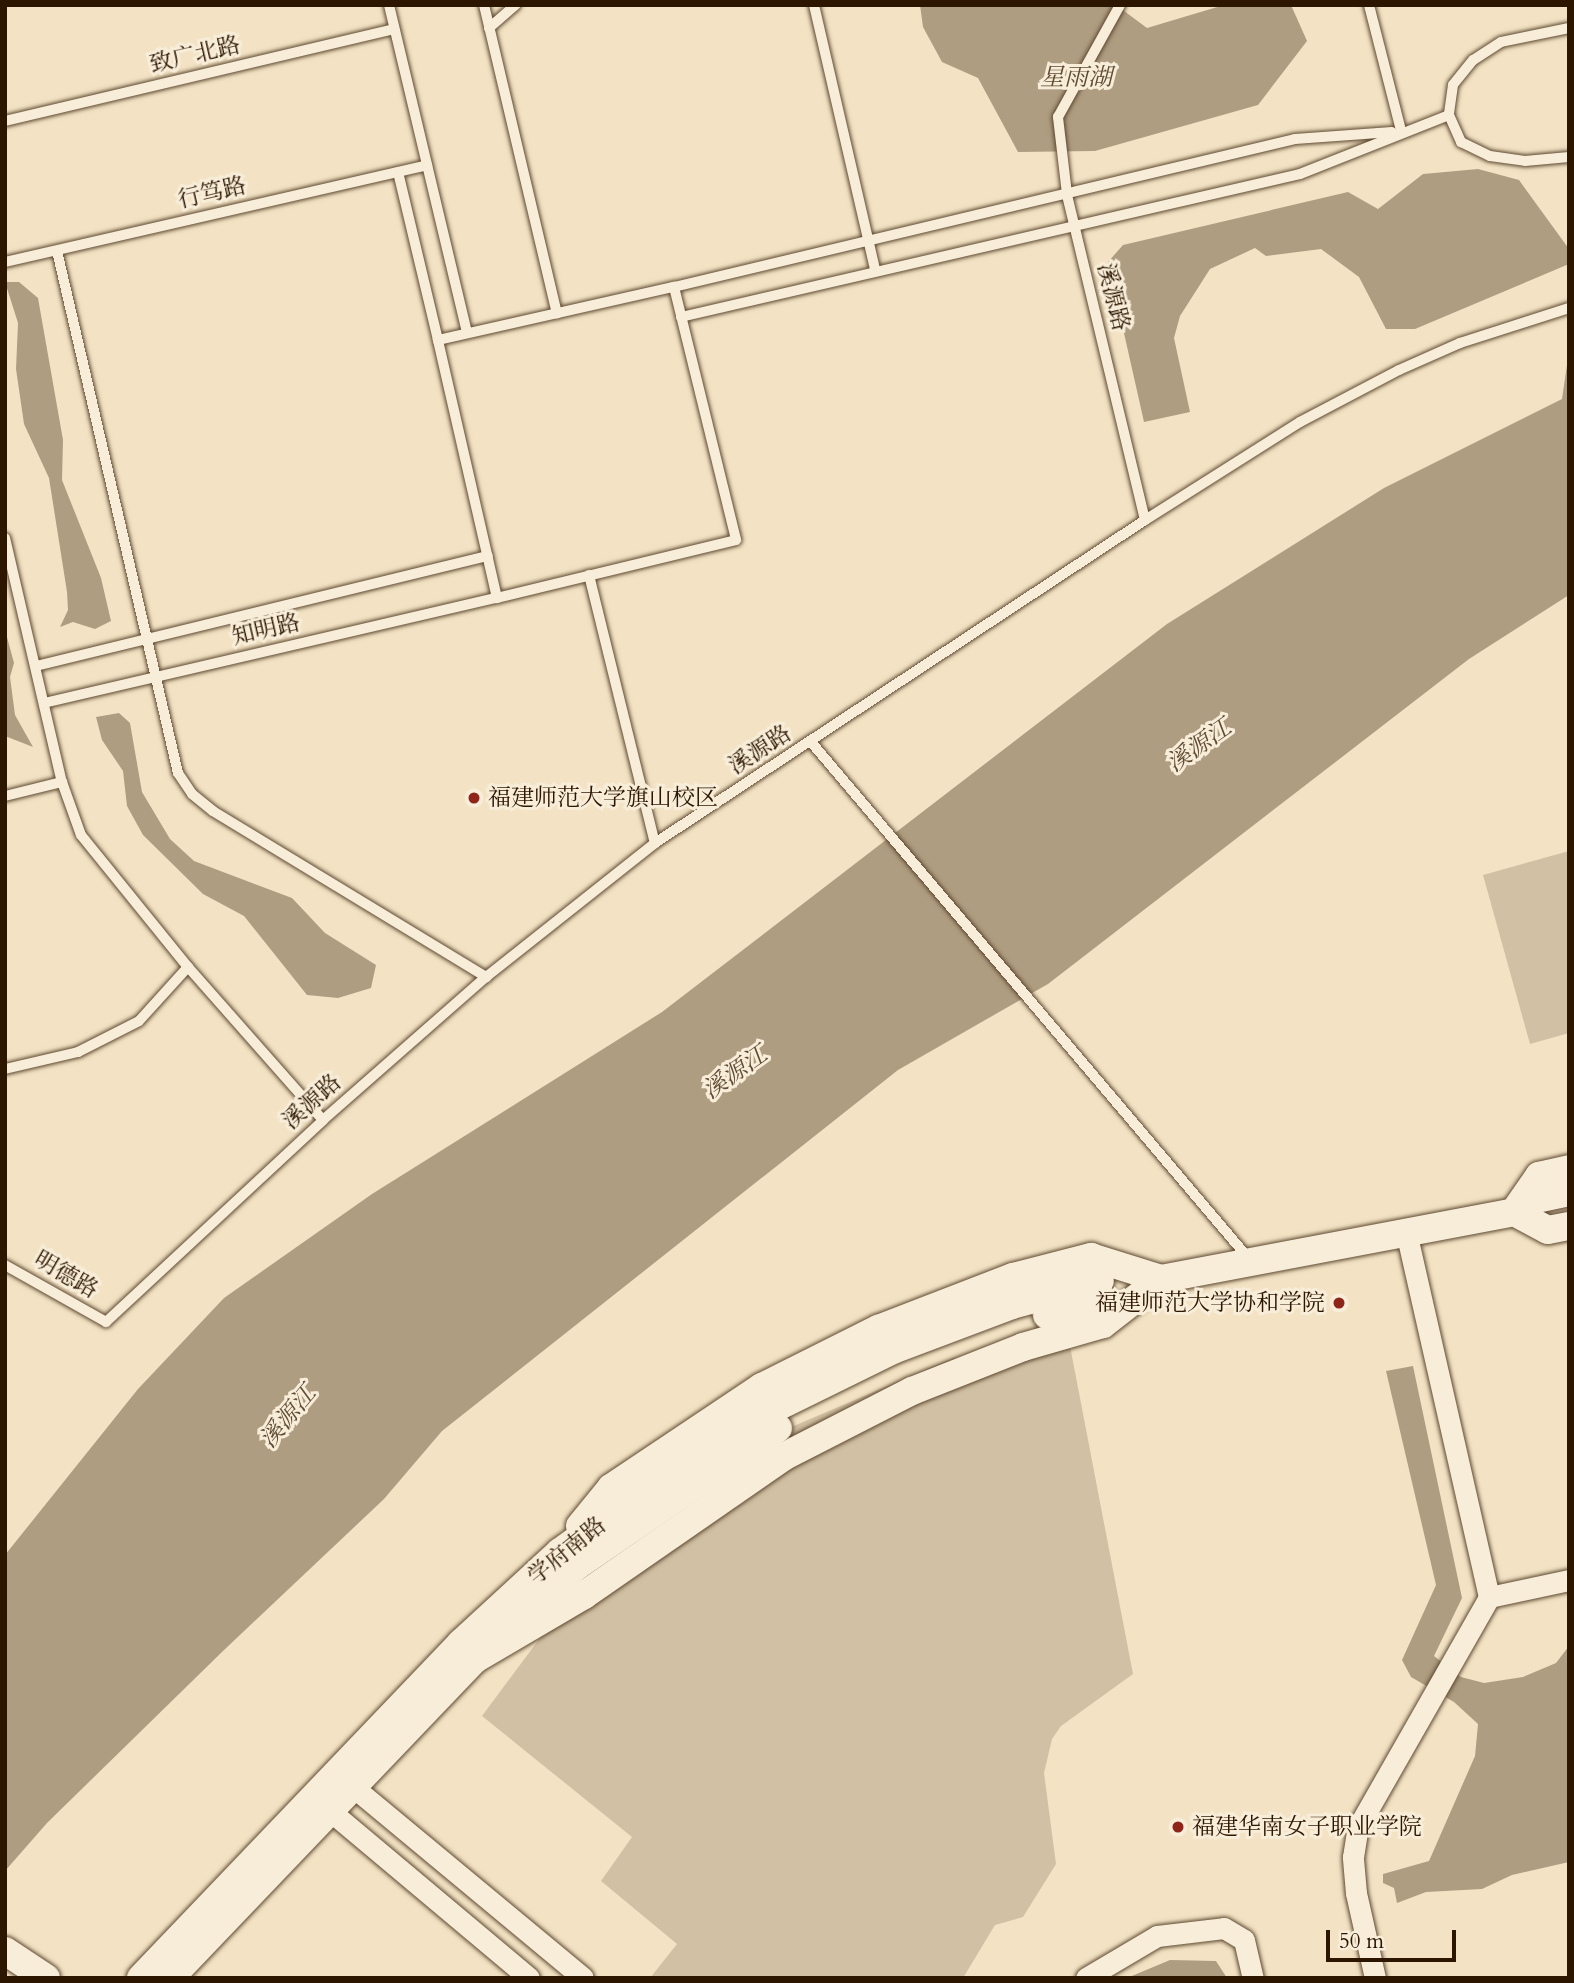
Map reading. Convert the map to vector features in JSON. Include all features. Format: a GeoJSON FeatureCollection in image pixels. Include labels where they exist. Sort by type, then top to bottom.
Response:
{"type":"FeatureCollection","features":[{"type":"Feature","properties":{"kind":"main road"},"geometry":{"type":"LineString","coordinates":[[1514,1212],[1539,1175],[1569,1169]]}},
{"type":"Feature","properties":{"kind":"main road"},"geometry":{"type":"LineString","coordinates":[[475,1659],[584,1595],[783,1457],[912,1391],[1023,1347],[1103,1324],[1161,1279],[1514,1212],[1548,1230],[1569,1192]]}},
{"type":"Feature","properties":{"kind":"main road"},"geometry":{"type":"LineString","coordinates":[[561,1552],[611,1488],[762,1387],[878,1329],[1013,1277],[1091,1257],[1161,1279]]}},
{"type":"Feature","properties":{"kind":"main road","name":"学府南路"},"geometry":{"type":"LineString","coordinates":[[141,1978],[461,1643],[561,1552],[663,1478],[773,1409],[893,1350],[1012,1305],[1102,1290],[901,1367],[781,1426],[575,1567],[475,1659],[170,1978]]}},
{"type":"Feature","properties":{"kind":"main road"},"geometry":{"type":"LineString","coordinates":[[5,1951],[46,1978]]}},
{"type":"Feature","properties":{"kind":"street"},"geometry":{"type":"LineString","coordinates":[[1375,1978],[1356,1893],[1353,1857],[1358,1827],[1489,1597],[1406,1233]]}},
{"type":"Feature","properties":{"kind":"street"},"geometry":{"type":"LineString","coordinates":[[1489,1597],[1569,1580]]}},
{"type":"Feature","properties":{"kind":"street"},"geometry":{"type":"LineString","coordinates":[[352,1786],[583,1978]]}},
{"type":"Feature","properties":{"kind":"street"},"geometry":{"type":"LineString","coordinates":[[329,1811],[529,1978]]}},
{"type":"Feature","properties":{"kind":"street"},"geometry":{"type":"LineString","coordinates":[[1086,1978],[1157,1936],[1224,1928],[1244,1940],[1253,1978]]}},
{"type":"Feature","properties":{"kind":"lane"},"geometry":{"type":"LineString","coordinates":[[389,5],[467,333]]}},
{"type":"Feature","properties":{"kind":"lane"},"geometry":{"type":"LineString","coordinates":[[484,5],[557,313]]}},
{"type":"Feature","properties":{"kind":"lane"},"geometry":{"type":"LineString","coordinates":[[489,28],[515,5]]}},
{"type":"Feature","properties":{"kind":"lane"},"geometry":{"type":"LineString","coordinates":[[814,5],[875,270]]}},
{"type":"Feature","properties":{"kind":"lane","name":"溪源路"},"geometry":{"type":"LineString","coordinates":[[106,1322],[323,1119],[486,977],[655,843],[1145,520],[1067,194],[1058,117],[1120,5]]}},
{"type":"Feature","properties":{"kind":"lane"},"geometry":{"type":"LineString","coordinates":[[1369,5],[1401,131]]}},
{"type":"Feature","properties":{"kind":"lane"},"geometry":{"type":"LineString","coordinates":[[1569,28],[1536,32],[1502,42],[1473,60],[1453,85],[1449,115],[1461,142],[1490,156],[1525,161],[1569,157]]}},
{"type":"Feature","properties":{"kind":"lane","name":"致广北路"},"geometry":{"type":"LineString","coordinates":[[5,121],[394,29]]}},
{"type":"Feature","properties":{"kind":"lane"},"geometry":{"type":"LineString","coordinates":[[674,287],[681,317],[875,270],[1300,174],[1401,131],[1449,115]]}},
{"type":"Feature","properties":{"kind":"lane"},"geometry":{"type":"LineString","coordinates":[[439,340],[674,287],[1295,139],[1401,131]]}},
{"type":"Feature","properties":{"kind":"lane","name":"行笃路"},"geometry":{"type":"LineString","coordinates":[[5,262],[427,166]]}},
{"type":"Feature","properties":{"kind":"lane"},"geometry":{"type":"LineString","coordinates":[[398,172],[497,598]]}},
{"type":"Feature","properties":{"kind":"lane"},"geometry":{"type":"LineString","coordinates":[[57,251],[178,773],[192,794],[486,977]]}},
{"type":"Feature","properties":{"kind":"lane"},"geometry":{"type":"LineString","coordinates":[[1145,520],[1300,422],[1399,370],[1460,344],[1569,308]]}},
{"type":"Feature","properties":{"kind":"lane","name":"知明路"},"geometry":{"type":"LineString","coordinates":[[44,704],[736,540],[681,317]]}},
{"type":"Feature","properties":{"kind":"lane"},"geometry":{"type":"LineString","coordinates":[[5,538],[10,580],[36,666],[62,782],[81,835],[188,967],[323,1119]]}},
{"type":"Feature","properties":{"kind":"lane","name":"知明路"},"geometry":{"type":"LineString","coordinates":[[36,666],[488,556]]}},
{"type":"Feature","properties":{"kind":"lane"},"geometry":{"type":"LineString","coordinates":[[589,575],[655,843]]}},
{"type":"Feature","properties":{"kind":"lane"},"geometry":{"type":"LineString","coordinates":[[811,742],[875,813],[1252,1262]]}},
{"type":"Feature","properties":{"kind":"lane"},"geometry":{"type":"LineString","coordinates":[[5,796],[62,782]]}},
{"type":"Feature","properties":{"kind":"lane"},"geometry":{"type":"LineString","coordinates":[[5,1069],[78,1052],[139,1021],[188,967]]}},
{"type":"Feature","properties":{"kind":"lane","name":"明德路"},"geometry":{"type":"LineString","coordinates":[[5,1265],[106,1322]]}},
{"type":"Feature","properties":{"kind":"shaded area"},"geometry":{"type":"Polygon","coordinates":[[[1569,851],[1569,1033],[1530,1044],[1483,875],[1569,851]]]}},
{"type":"Feature","properties":{"kind":"shaded area"},"geometry":{"type":"Polygon","coordinates":[[[1070,1346],[1133,1674],[1061,1726],[1052,1739],[1044,1773],[1056,1864],[1023,1917],[995,1925],[963,1978],[650,1978],[677,1944],[601,1881],[632,1837],[482,1716],[598,1560],[775,1434],[953,1358],[1070,1346]]]}},
{"type":"Feature","properties":{"kind":"water","name":"星雨湖"},"geometry":{"type":"Polygon","coordinates":[[[920,5],[1116,5],[1147,28],[1224,5],[1291,5],[1307,41],[1258,105],[1095,151],[1018,152],[978,78],[942,62],[923,27],[920,5]]]}},
{"type":"Feature","properties":{"kind":"water"},"geometry":{"type":"Polygon","coordinates":[[[1478,169],[1519,180],[1569,249],[1569,264],[1415,329],[1386,329],[1359,277],[1321,249],[1266,256],[1255,248],[1210,269],[1180,316],[1174,338],[1190,412],[1144,422],[1108,262],[1123,245],[1348,192],[1378,209],[1423,174],[1478,169]]]}},
{"type":"Feature","properties":{"kind":"water"},"geometry":{"type":"Polygon","coordinates":[[[5,282],[19,282],[38,298],[63,440],[62,480],[101,578],[111,621],[95,629],[73,622],[60,627],[68,610],[67,592],[49,478],[24,424],[16,369],[18,323],[5,282]]]}},
{"type":"Feature","properties":{"kind":"water","name":"溪源江"},"geometry":{"type":"Polygon","coordinates":[[[1569,351],[1569,595],[1469,659],[1048,984],[898,1070],[442,1431],[384,1499],[47,1823],[5,1871],[5,1555],[138,1389],[224,1298],[372,1194],[662,1012],[1167,624],[1384,488],[1562,399],[1569,351]]]}},
{"type":"Feature","properties":{"kind":"water"},"geometry":{"type":"Polygon","coordinates":[[[7,637],[14,663],[10,677],[15,715],[33,747],[5,736],[7,637]]]}},
{"type":"Feature","properties":{"kind":"water"},"geometry":{"type":"Polygon","coordinates":[[[119,713],[130,723],[142,792],[170,839],[194,861],[292,898],[325,933],[376,965],[371,988],[338,998],[307,995],[244,916],[203,894],[143,835],[127,806],[123,771],[102,740],[96,717],[119,713]]]}},
{"type":"Feature","properties":{"kind":"water"},"geometry":{"type":"Polygon","coordinates":[[[1413,1366],[1462,1598],[1434,1656],[1461,1677],[1484,1683],[1523,1677],[1556,1663],[1569,1646],[1569,1862],[1512,1875],[1482,1889],[1426,1892],[1397,1903],[1394,1888],[1383,1883],[1383,1874],[1429,1861],[1475,1756],[1478,1724],[1454,1702],[1411,1677],[1402,1660],[1436,1585],[1386,1371],[1413,1366]]]}},
{"type":"Feature","properties":{"kind":"water"},"geometry":{"type":"Polygon","coordinates":[[[1170,1960],[1216,1961],[1227,1978],[1127,1978],[1170,1960]]]}},
{"type":"Feature","properties":{"kind":"place","name":"福建师范大学旗山校区"},"geometry":{"type":"Point","coordinates":[474,798]}},
{"type":"Feature","properties":{"kind":"place","name":"福建师范大学协和学院"},"geometry":{"type":"Point","coordinates":[1339,1303]}},
{"type":"Feature","properties":{"kind":"place","name":"福建华南女子职业学院"},"geometry":{"type":"Point","coordinates":[1178,1827]}}]}
